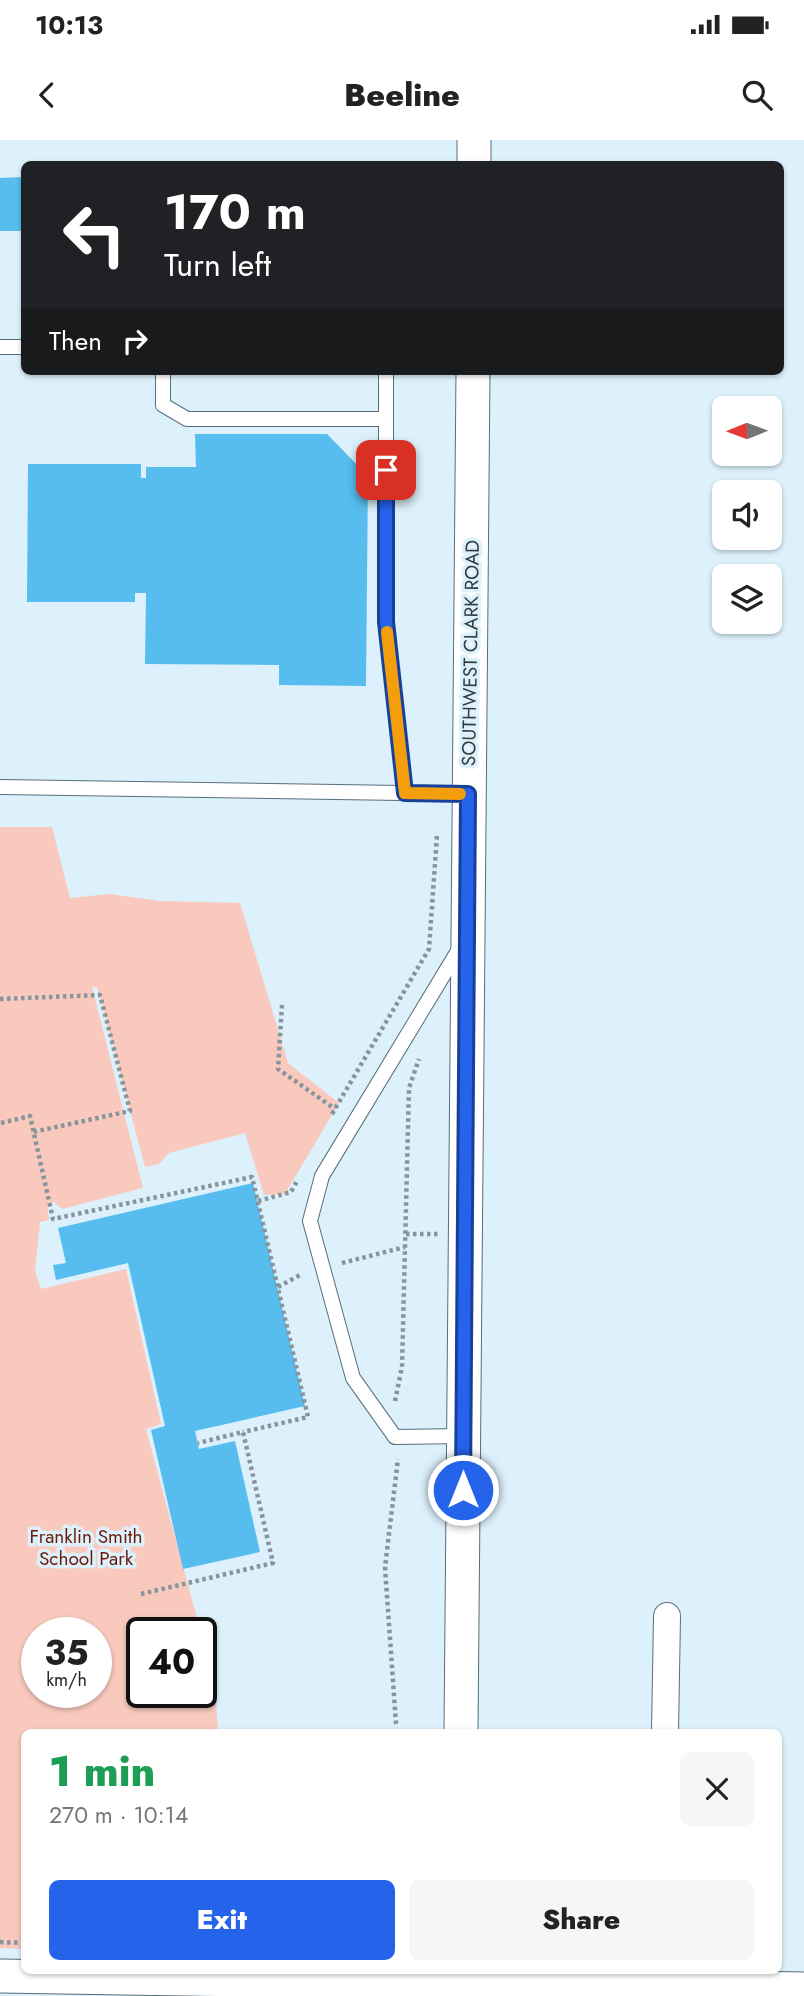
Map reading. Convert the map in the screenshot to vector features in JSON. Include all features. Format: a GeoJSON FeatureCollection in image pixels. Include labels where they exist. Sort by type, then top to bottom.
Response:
{"type":"FeatureCollection","features":[{"type":"Feature","properties":{"kind":"street"},"geometry":{"type":"LineString","coordinates":[[474,140],[474,161]]}},
{"type":"Feature","properties":{"kind":"street","name":"SOUTHWEST CLARK ROAD"},"geometry":{"type":"LineString","coordinates":[[461,1729],[473,375]]}},
{"type":"Feature","properties":{"kind":"street"},"geometry":{"type":"LineString","coordinates":[[665,1729],[667,1616]]}},
{"type":"Feature","properties":{"kind":"street"},"geometry":{"type":"LineString","coordinates":[[0,1976],[475,1984],[663,1978],[804,1989]]}},
{"type":"Feature","properties":{"kind":"lane"},"geometry":{"type":"LineString","coordinates":[[0,347],[21,347]]}},
{"type":"Feature","properties":{"kind":"lane"},"geometry":{"type":"LineString","coordinates":[[163,375],[163,405],[187,419],[386,419]]}},
{"type":"Feature","properties":{"kind":"lane"},"geometry":{"type":"LineString","coordinates":[[386,375],[386,622],[405,793]]}},
{"type":"Feature","properties":{"kind":"lane"},"geometry":{"type":"LineString","coordinates":[[0,787],[468,794]]}},
{"type":"Feature","properties":{"kind":"lane"},"geometry":{"type":"LineString","coordinates":[[464,1436],[395,1437],[353,1378],[310,1221],[322,1176],[467,936]]}},
{"type":"Feature","properties":{"kind":"path"},"geometry":{"type":"LineString","coordinates":[[340,1099],[429,949],[435,839],[439,830]]}},
{"type":"Feature","properties":{"kind":"path"},"geometry":{"type":"LineString","coordinates":[[0,999],[100,995],[130,1111],[33,1132]]}},
{"type":"Feature","properties":{"kind":"path"},"geometry":{"type":"LineString","coordinates":[[282,1005],[278,1069],[335,1109]]}},
{"type":"Feature","properties":{"kind":"path"},"geometry":{"type":"LineString","coordinates":[[393,1411],[402,1367],[410,1088],[420,1056]]}},
{"type":"Feature","properties":{"kind":"path"},"geometry":{"type":"LineString","coordinates":[[1,1123],[30,1115],[53,1219],[252,1177],[308,1417],[198,1443]]}},
{"type":"Feature","properties":{"kind":"path"},"geometry":{"type":"LineString","coordinates":[[406,1234],[439,1234]]}},
{"type":"Feature","properties":{"kind":"path"},"geometry":{"type":"LineString","coordinates":[[340,1264],[405,1247]]}},
{"type":"Feature","properties":{"kind":"path"},"geometry":{"type":"LineString","coordinates":[[278,1287],[300,1275]]}},
{"type":"Feature","properties":{"kind":"path"},"geometry":{"type":"LineString","coordinates":[[141,1594],[273,1563],[243,1432]]}},
{"type":"Feature","properties":{"kind":"path"},"geometry":{"type":"LineString","coordinates":[[396,1724],[385,1567],[398,1459]]}},
{"type":"Feature","properties":{"kind":"path"},"geometry":{"type":"LineString","coordinates":[[0,1942],[21,1943]]}},
{"type":"Feature","properties":{"kind":"green space","name":"Franklin Smith School Park"},"geometry":{"type":"Polygon","coordinates":[[[0,827],[52,827],[70,898],[109,894],[160,901],[240,903],[288,1063],[339,1103],[285,1194],[264,1195],[245,1133],[169,1153],[159,1164],[145,1167],[97,987],[92,987],[143,1188],[62,1209],[54,1202],[47,1204],[49,1220],[40,1222],[35,1271],[41,1289],[126,1269],[161,1424],[146,1429],[197,1617],[126,1617],[126,1708],[216,1708],[218,1729],[21,1729],[21,1949],[0,1948],[0,827]]]}},
{"type":"Feature","properties":{"kind":"building"},"geometry":{"type":"Polygon","coordinates":[[[21,177],[21,231],[0,231],[0,178],[21,177]]]}},
{"type":"Feature","properties":{"kind":"building"},"geometry":{"type":"Polygon","coordinates":[[[195,434],[327,434],[368,476],[366,686],[279,685],[279,665],[145,664],[146,593],[135,593],[135,602],[27,602],[28,464],[141,464],[141,478],[146,478],[146,467],[196,467],[195,434]]]}},
{"type":"Feature","properties":{"kind":"building"},"geometry":{"type":"Polygon","coordinates":[[[253,1183],[305,1406],[195,1431],[199,1449],[235,1441],[260,1552],[183,1569],[151,1430],[165,1426],[128,1263],[56,1280],[53,1265],[66,1263],[58,1228],[253,1183]]]}},
{"type":"Feature","properties":{"kind":"slow traffic"},"geometry":{"type":"LineString","coordinates":[[387,632],[405,793],[460,794]]}},
{"type":"Feature","properties":{"kind":"route"},"geometry":{"type":"LineString","coordinates":[[386,470],[386,622],[405,793],[468,794],[463,1490]]}}]}
